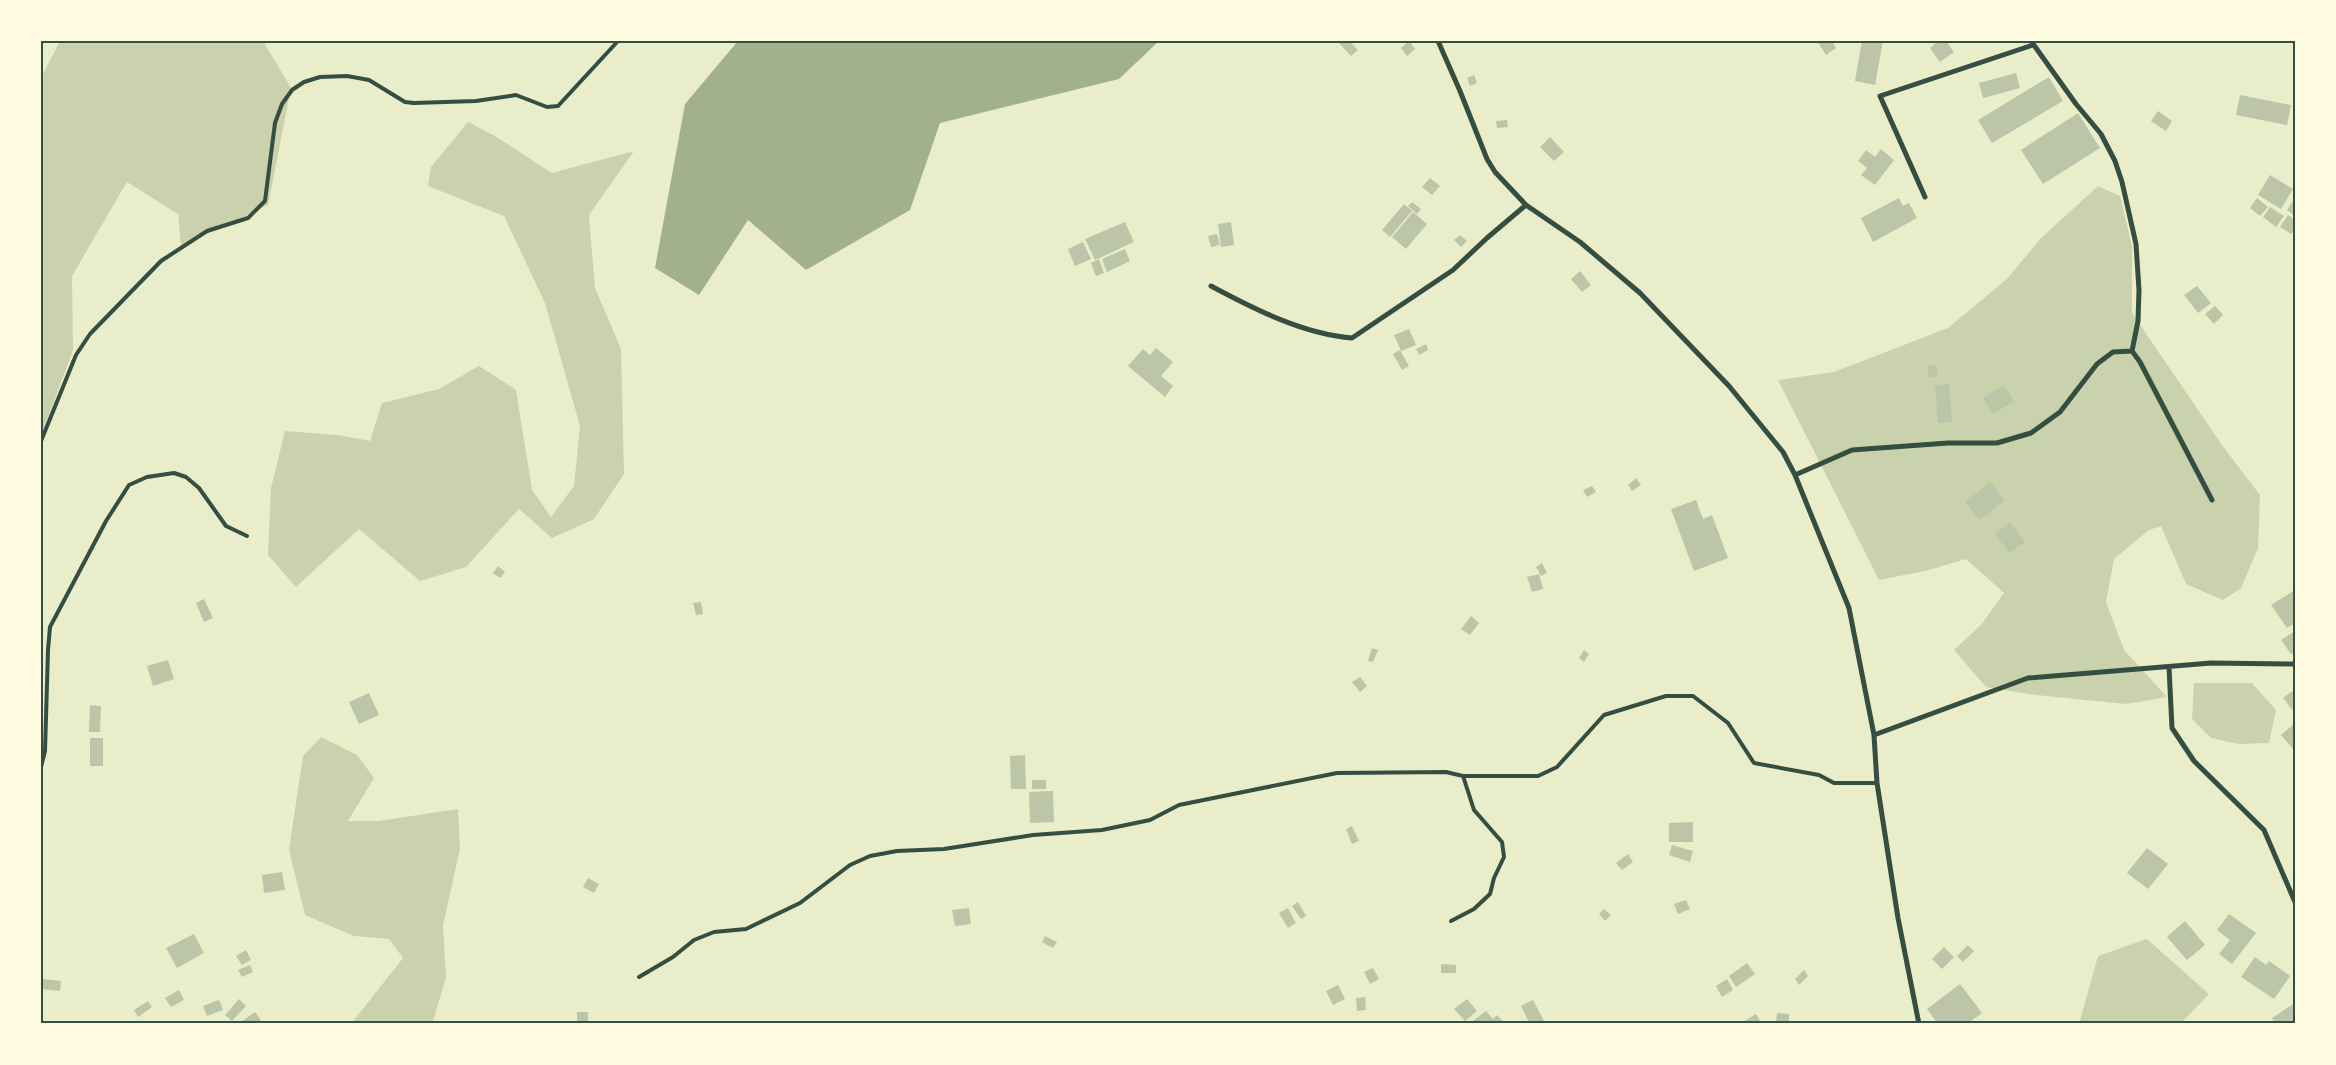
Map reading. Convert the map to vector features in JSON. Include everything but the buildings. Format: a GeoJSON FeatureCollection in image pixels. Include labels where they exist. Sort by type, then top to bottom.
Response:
{"type":"FeatureCollection","features":[{"type":"Feature","properties":{"kind":"street"},"geometry":{"type":"LineString","coordinates":[[1438,41],[1460,91],[1486,159],[1495,172],[1526,205],[1580,242],[1640,293],[1729,386],[1783,452],[1795,474],[1849,608],[1874,735],[1877,783],[1898,918],[1919,1024]]}},
{"type":"Feature","properties":{"kind":"street"},"geometry":{"type":"LineString","coordinates":[[1925,197],[1880,96],[2032,43],[2100,134],[2115,161],[2136,244],[2140,290],[2138,321],[2132,351],[2140,362],[2212,500]]}},
{"type":"Feature","properties":{"kind":"street"},"geometry":{"type":"LineString","coordinates":[[1211,286],[1252,307],[1295,324],[1340,337],[1352,338],[1453,270],[1526,205]]}},
{"type":"Feature","properties":{"kind":"street"},"geometry":{"type":"LineString","coordinates":[[1795,474],[1852,450],[1930,444],[1997,443],[2031,433],[2060,412],[2098,364],[2113,352],[2132,351]]}},
{"type":"Feature","properties":{"kind":"street"},"geometry":{"type":"LineString","coordinates":[[1874,735],[2028,678],[2210,664],[2295,664]]}},
{"type":"Feature","properties":{"kind":"street"},"geometry":{"type":"LineString","coordinates":[[2168,667],[2172,728],[2194,761],[2264,830],[2295,902]]}},
{"type":"Feature","properties":{"kind":"lane"},"geometry":{"type":"LineString","coordinates":[[41,441],[76,355],[90,334],[161,262],[208,231],[248,218],[265,201],[269,184],[275,123],[282,104],[292,90],[304,82],[320,77],[347,76],[368,80],[405,102],[476,101],[516,95],[547,107],[558,106],[618,41]]}},
{"type":"Feature","properties":{"kind":"lane"},"geometry":{"type":"LineString","coordinates":[[41,767],[45,751],[50,628],[106,521],[129,485],[146,477],[174,473],[186,477],[199,488],[226,526],[247,536]]}},
{"type":"Feature","properties":{"kind":"lane"},"geometry":{"type":"LineString","coordinates":[[639,977],[673,957],[694,940],[714,932],[746,929],[792,907],[850,865],[870,856],[897,851],[944,849],[1033,835],[1102,830],[1150,820],[1179,805],[1337,773],[1446,772],[1463,776],[1538,776],[1557,767],[1604,715],[1666,696],[1693,696],[1728,723],[1754,762],[1819,776],[1834,784],[1877,783]]}},
{"type":"Feature","properties":{"kind":"lane"},"geometry":{"type":"LineString","coordinates":[[1451,921],[1474,909],[1490,894],[1494,878],[1504,857],[1502,842],[1474,810],[1463,776]]}},
{"type":"Feature","properties":{"kind":"shaded area"},"geometry":{"type":"Polygon","coordinates":[[[60,41],[263,41],[291,88],[268,205],[181,246],[178,214],[127,182],[72,276],[73,350],[41,436],[41,78],[60,41]]]}},
{"type":"Feature","properties":{"kind":"shaded area"},"geometry":{"type":"Polygon","coordinates":[[[738,41],[1159,41],[1119,79],[940,123],[910,210],[806,270],[748,220],[699,295],[655,268],[685,104],[738,41]]]}},
{"type":"Feature","properties":{"kind":"shaded area"},"geometry":{"type":"Polygon","coordinates":[[[468,122],[495,136],[552,173],[634,151],[589,215],[595,288],[621,349],[624,474],[594,519],[552,538],[519,509],[466,567],[420,581],[359,529],[296,587],[268,555],[271,488],[285,431],[338,435],[370,441],[382,403],[439,389],[479,366],[516,390],[532,490],[551,517],[574,486],[580,426],[545,303],[504,216],[428,186],[431,167],[468,122]]]}},
{"type":"Feature","properties":{"kind":"shaded area"},"geometry":{"type":"Polygon","coordinates":[[[2098,186],[2120,196],[2132,246],[2132,313],[2224,448],[2260,495],[2258,548],[2241,588],[2223,600],[2186,584],[2161,526],[2149,530],[2114,559],[2106,602],[2124,650],[2167,697],[2126,704],[2036,695],[1986,687],[1954,650],[1981,625],[2004,593],[1966,559],[1925,571],[1879,580],[1778,380],[1834,372],[1948,328],[2008,278],[2040,239],[2098,186]]]}},
{"type":"Feature","properties":{"kind":"shaded area"},"geometry":{"type":"Polygon","coordinates":[[[2194,683],[2252,683],[2276,710],[2269,743],[2239,744],[2211,738],[2192,719],[2194,683]]]}},
{"type":"Feature","properties":{"kind":"shaded area"},"geometry":{"type":"Polygon","coordinates":[[[321,737],[357,755],[374,778],[348,821],[379,821],[458,809],[460,849],[443,925],[446,978],[432,1024],[351,1024],[403,958],[389,939],[354,936],[305,915],[289,850],[303,756],[321,737]]]}},
{"type":"Feature","properties":{"kind":"shaded area"},"geometry":{"type":"Polygon","coordinates":[[[2147,939],[2209,994],[2180,1024],[2079,1024],[2098,956],[2147,939]]]}}]}
